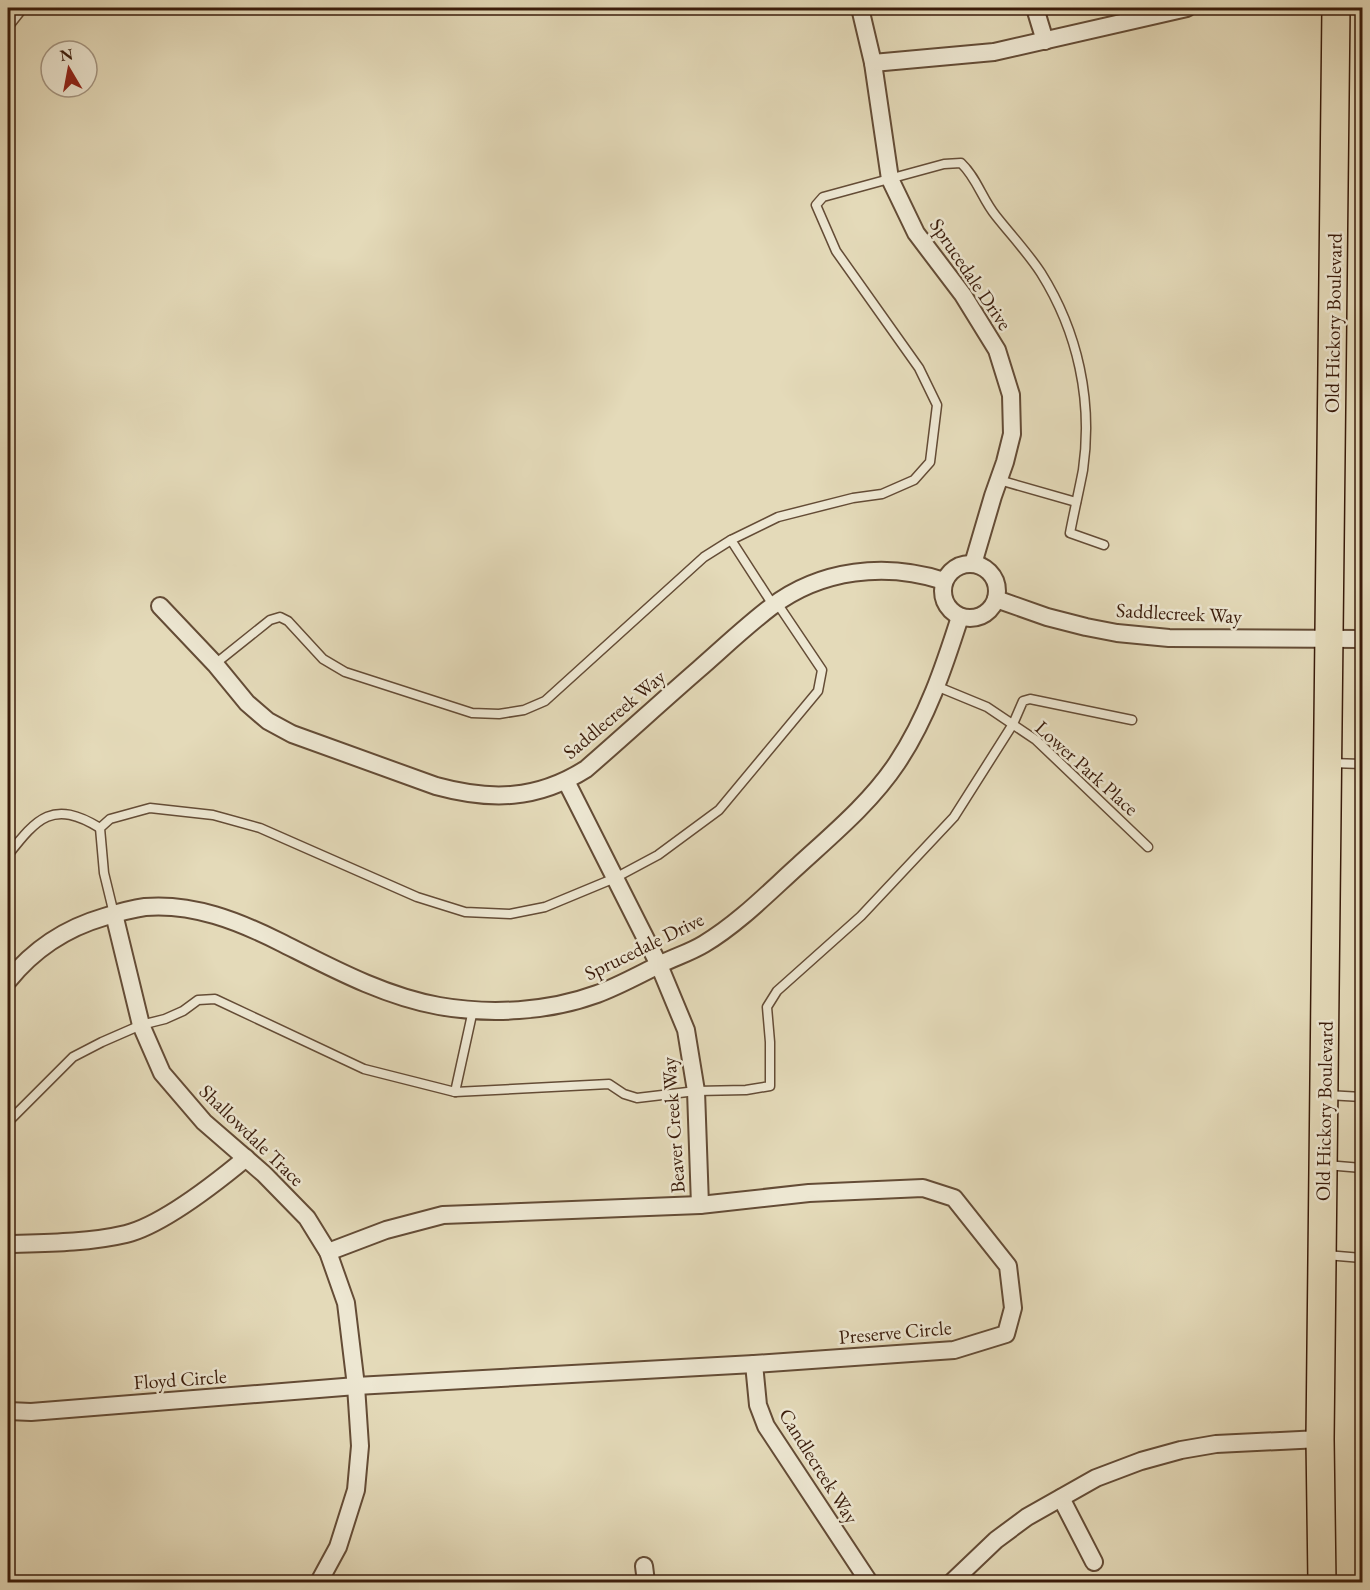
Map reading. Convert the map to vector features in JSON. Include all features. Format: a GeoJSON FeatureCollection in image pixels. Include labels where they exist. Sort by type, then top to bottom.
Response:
{"type":"FeatureCollection","features":[{"type":"Feature","properties":{"kind":"main road","name":"Old Hickory Boulevard"},"geometry":{"type":"LineString","coordinates":[[1322,1582],[1320,1439],[1336,8]]}},
{"type":"Feature","properties":{"kind":"street","name":"Sprucedale Drive"},"geometry":{"type":"LineString","coordinates":[[860,8],[873,63],[891,179],[916,233],[963,295],[997,350],[1011,395],[1012,434],[973,564]]}},
{"type":"Feature","properties":{"kind":"street"},"geometry":{"type":"LineString","coordinates":[[1035,8],[1045,41]]}},
{"type":"Feature","properties":{"kind":"street"},"geometry":{"type":"LineString","coordinates":[[873,63],[994,52],[1187,8]]}},
{"type":"Feature","properties":{"kind":"street"},"geometry":{"type":"LineString","coordinates":[[973,564],[983,567],[991,574],[997,589],[996,599],[991,609],[982,615],[971,618],[960,617],[946,604],[942,591],[944,581],[953,569],[973,564]]}},
{"type":"Feature","properties":{"kind":"street","name":"Saddlecreek Way"},"geometry":{"type":"LineString","coordinates":[[160,606],[216,664],[246,703],[268,721],[292,734],[436,786],[458,792],[496,796],[531,792],[566,781],[586,769],[775,604],[799,590],[830,577],[866,570],[897,571],[944,581]]}},
{"type":"Feature","properties":{"kind":"street","name":"Saddlecreek Way"},"geometry":{"type":"LineString","coordinates":[[996,599],[1047,617],[1118,633],[1169,638],[1329,639]]}},
{"type":"Feature","properties":{"kind":"street","name":"Sprucedale Drive"},"geometry":{"type":"LineString","coordinates":[[8,981],[21,965],[63,933],[89,921],[145,908],[172,908],[225,917],[253,928],[373,986],[429,1003],[473,1010],[518,1010],[554,1005],[594,995],[704,944],[736,921],[838,830],[872,795],[897,763],[914,736],[936,686],[960,617]]}},
{"type":"Feature","properties":{"kind":"street"},"geometry":{"type":"LineString","coordinates":[[1329,639],[1362,639]]}},
{"type":"Feature","properties":{"kind":"street","name":"Beaver Creek Way"},"geometry":{"type":"LineString","coordinates":[[566,781],[660,965],[686,1030],[696,1091],[700,1205]]}},
{"type":"Feature","properties":{"kind":"street","name":"Shallowdale Trace"},"geometry":{"type":"LineString","coordinates":[[114,914],[141,1025],[162,1073],[204,1122],[246,1158],[307,1218],[328,1251],[346,1303],[356,1386],[360,1446],[356,1490],[338,1547],[319,1582]]}},
{"type":"Feature","properties":{"kind":"street"},"geometry":{"type":"LineString","coordinates":[[8,1244],[72,1242],[127,1234],[165,1217],[246,1158]]}},
{"type":"Feature","properties":{"kind":"street","name":"Preserve Circle"},"geometry":{"type":"LineString","coordinates":[[328,1251],[386,1230],[443,1215],[700,1205],[809,1192],[923,1188],[954,1198],[1008,1266],[1013,1308],[1006,1334],[954,1350],[754,1364],[356,1386]]}},
{"type":"Feature","properties":{"kind":"street","name":"Candlecreek Way"},"geometry":{"type":"LineString","coordinates":[[754,1364],[758,1405],[766,1426],[869,1582]]}},
{"type":"Feature","properties":{"kind":"street","name":"Floyd Circle"},"geometry":{"type":"LineString","coordinates":[[8,1411],[31,1412],[356,1386]]}},
{"type":"Feature","properties":{"kind":"street"},"geometry":{"type":"LineString","coordinates":[[952,1582],[996,1540],[1027,1517],[1096,1478],[1141,1461],[1181,1450],[1216,1444],[1320,1439]]}},
{"type":"Feature","properties":{"kind":"street"},"geometry":{"type":"LineString","coordinates":[[1061,1498],[1094,1562]]}},
{"type":"Feature","properties":{"kind":"lane"},"geometry":{"type":"LineString","coordinates":[[8,27],[23,8]]}},
{"type":"Feature","properties":{"kind":"lane"},"geometry":{"type":"LineString","coordinates":[[216,664],[270,620],[280,617],[288,621],[323,659],[345,672],[472,713],[499,714],[524,710],[545,701],[704,557],[731,540],[778,517],[853,498],[882,494],[914,480],[930,462],[937,405],[919,368],[836,251],[816,205],[823,197],[944,164],[961,163],[972,173],[987,205],[1040,272],[1057,301],[1073,342],[1084,385],[1083,468],[1070,533],[1104,545]]}},
{"type":"Feature","properties":{"kind":"lane"},"geometry":{"type":"LineString","coordinates":[[999,480],[1076,502]]}},
{"type":"Feature","properties":{"kind":"lane"},"geometry":{"type":"LineString","coordinates":[[100,828],[110,819],[150,808],[213,815],[260,828],[417,897],[465,912],[510,914],[544,907],[615,878],[658,855],[719,810],[818,691],[822,670],[731,540]]}},
{"type":"Feature","properties":{"kind":"lane","name":"Lower Park Place"},"geometry":{"type":"LineString","coordinates":[[936,686],[987,707],[1036,740],[1148,847]]}},
{"type":"Feature","properties":{"kind":"lane"},"geometry":{"type":"LineString","coordinates":[[8,1122],[73,1057],[141,1025],[165,1019],[183,1011],[198,1000],[215,999],[364,1070],[455,1092],[609,1084],[624,1094],[637,1098],[696,1091],[746,1090],[770,1086],[767,1007],[777,991],[861,916],[954,817],[1012,724],[1023,700],[1030,699],[1132,720]]}},
{"type":"Feature","properties":{"kind":"lane"},"geometry":{"type":"LineString","coordinates":[[1328,763],[1362,764]]}},
{"type":"Feature","properties":{"kind":"lane"},"geometry":{"type":"LineString","coordinates":[[8,855],[24,834],[42,818],[58,814],[75,815],[100,828]]}},
{"type":"Feature","properties":{"kind":"lane"},"geometry":{"type":"LineString","coordinates":[[100,828],[104,873],[114,914]]}},
{"type":"Feature","properties":{"kind":"lane"},"geometry":{"type":"LineString","coordinates":[[455,1092],[473,1010]]}},
{"type":"Feature","properties":{"kind":"lane"},"geometry":{"type":"LineString","coordinates":[[1324,1094],[1362,1097]]}},
{"type":"Feature","properties":{"kind":"lane"},"geometry":{"type":"LineString","coordinates":[[1323,1164],[1362,1168]]}},
{"type":"Feature","properties":{"kind":"lane"},"geometry":{"type":"LineString","coordinates":[[1322,1255],[1362,1258]]}}]}
